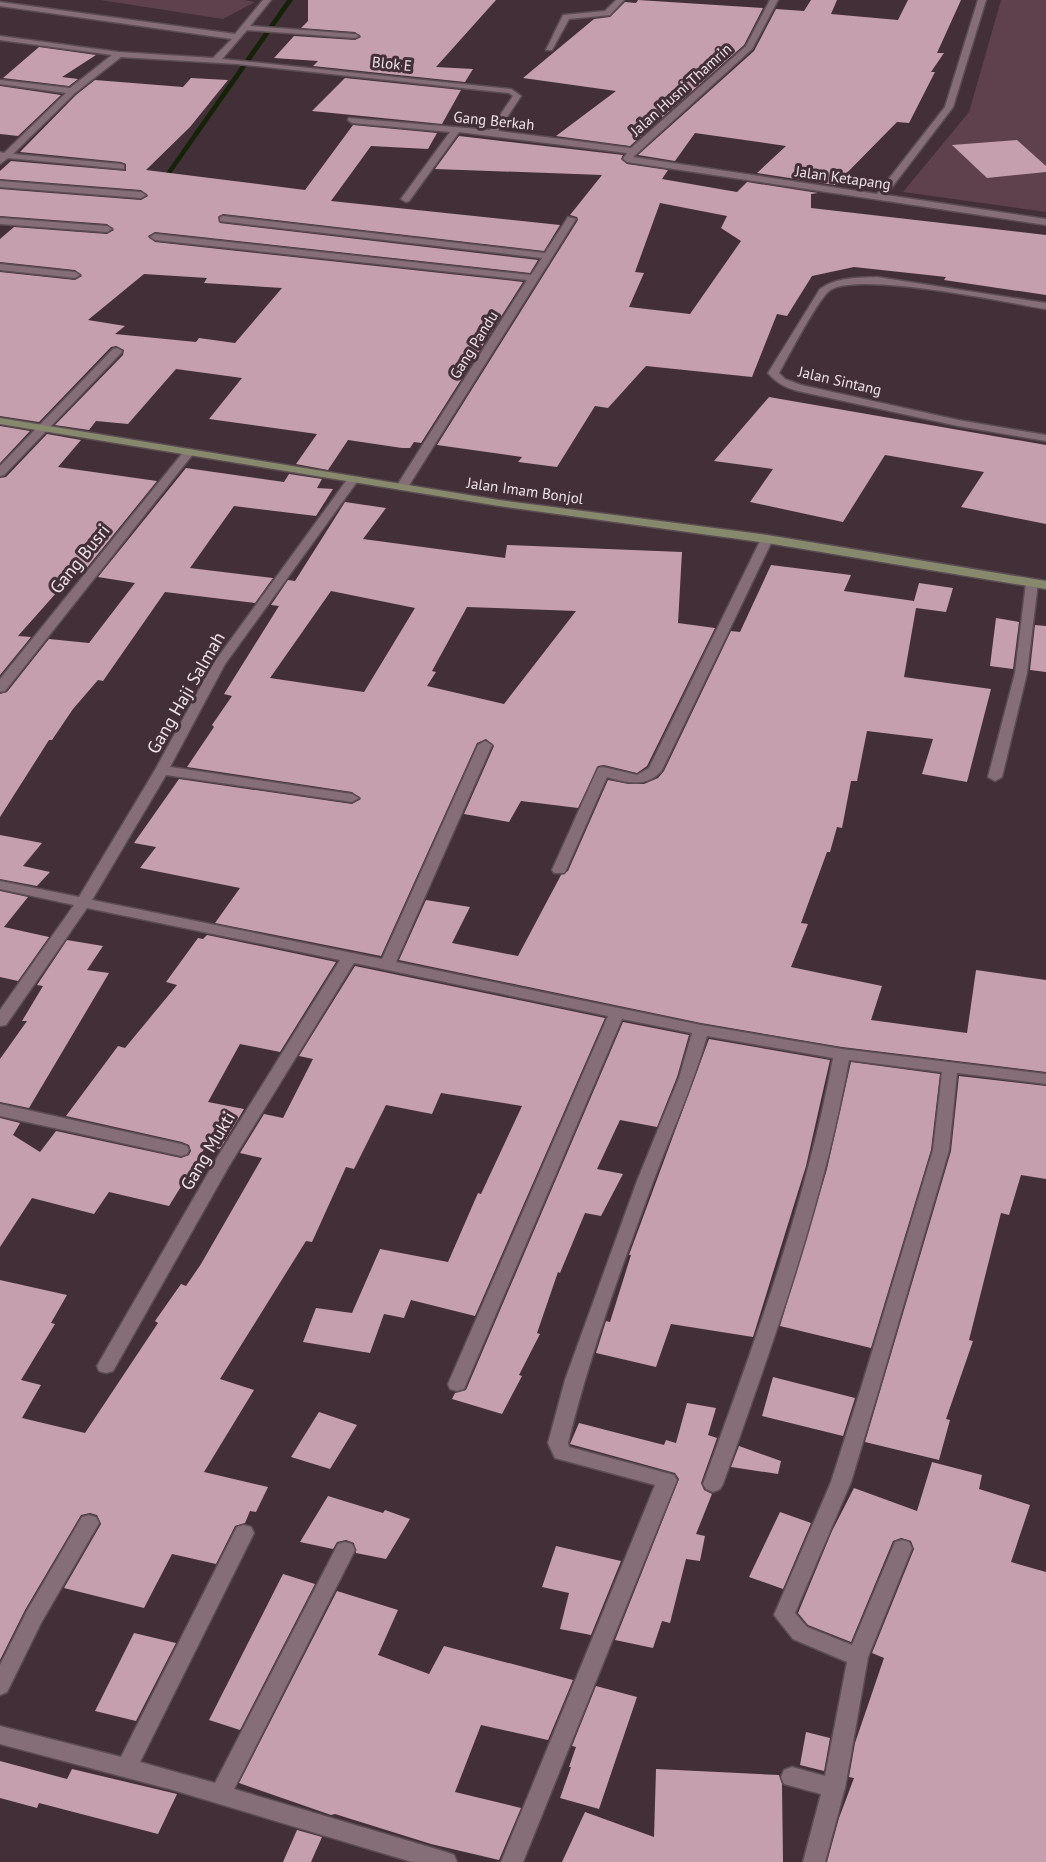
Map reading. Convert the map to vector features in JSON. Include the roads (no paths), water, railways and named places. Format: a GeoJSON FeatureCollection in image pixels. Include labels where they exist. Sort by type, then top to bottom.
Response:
{"type":"FeatureCollection","features":[{"type":"Feature","properties":{"kind":"main road","name":"Jalan Imam Bonjol"},"geometry":{"type":"LineString","coordinates":[[0,421],[402,488],[767,538],[1046,585]]}},
{"type":"Feature","properties":{"kind":"street"},"geometry":{"type":"LineString","coordinates":[[216,60],[246,28],[267,0]]}},
{"type":"Feature","properties":{"kind":"street"},"geometry":{"type":"LineString","coordinates":[[549,48],[566,17],[607,13],[620,0]]}},
{"type":"Feature","properties":{"kind":"street","name":"Jalan Husni Thamrin"},"geometry":{"type":"LineString","coordinates":[[636,162],[627,159],[633,151],[749,47],[774,0]]}},
{"type":"Feature","properties":{"kind":"street"},"geometry":{"type":"LineString","coordinates":[[879,198],[949,107],[982,0]]}},
{"type":"Feature","properties":{"kind":"street"},"geometry":{"type":"LineString","coordinates":[[0,4],[237,37]]}},
{"type":"Feature","properties":{"kind":"street"},"geometry":{"type":"LineString","coordinates":[[246,28],[355,36]]}},
{"type":"Feature","properties":{"kind":"street","name":"Blok E"},"geometry":{"type":"LineString","coordinates":[[0,38],[119,54],[216,60],[511,91],[517,96],[492,134]]}},
{"type":"Feature","properties":{"kind":"street"},"geometry":{"type":"LineString","coordinates":[[2,157],[72,91],[119,54]]}},
{"type":"Feature","properties":{"kind":"street"},"geometry":{"type":"LineString","coordinates":[[0,82],[72,91]]}},
{"type":"Feature","properties":{"kind":"street","name":"Gang Berkah"},"geometry":{"type":"LineString","coordinates":[[352,120],[633,151]]}},
{"type":"Feature","properties":{"kind":"street"},"geometry":{"type":"LineString","coordinates":[[406,200],[456,130]]}},
{"type":"Feature","properties":{"kind":"street"},"geometry":{"type":"LineString","coordinates":[[2,157],[121,167]]}},
{"type":"Feature","properties":{"kind":"street","name":"Jalan Ketapang"},"geometry":{"type":"LineString","coordinates":[[636,162],[1046,222]]}},
{"type":"Feature","properties":{"kind":"street"},"geometry":{"type":"LineString","coordinates":[[0,184],[141,195]]}},
{"type":"Feature","properties":{"kind":"street"},"geometry":{"type":"LineString","coordinates":[[223,219],[548,256]]}},
{"type":"Feature","properties":{"kind":"street","name":"Gang Pandu"},"geometry":{"type":"LineString","coordinates":[[402,488],[571,219]]}},
{"type":"Feature","properties":{"kind":"street"},"geometry":{"type":"LineString","coordinates":[[0,221],[107,229]]}},
{"type":"Feature","properties":{"kind":"street"},"geometry":{"type":"LineString","coordinates":[[155,237],[534,278]]}},
{"type":"Feature","properties":{"kind":"street"},"geometry":{"type":"LineString","coordinates":[[0,267],[75,275]]}},
{"type":"Feature","properties":{"kind":"street","name":"Jalan Sintang"},"geometry":{"type":"LineString","coordinates":[[1046,306],[877,280],[846,281],[830,286],[824,291],[773,373],[781,381],[798,388],[958,423],[1046,438]]}},
{"type":"Feature","properties":{"kind":"street"},"geometry":{"type":"LineString","coordinates":[[0,473],[117,351]]}},
{"type":"Feature","properties":{"kind":"street","name":"Gang Busri"},"geometry":{"type":"LineString","coordinates":[[0,688],[189,452]]}},
{"type":"Feature","properties":{"kind":"street","name":"Gang Haji Salmah"},"geometry":{"type":"LineString","coordinates":[[0,1021],[83,903],[162,770],[219,664],[353,479]]}},
{"type":"Feature","properties":{"kind":"street"},"geometry":{"type":"LineString","coordinates":[[559,870],[603,771],[644,779],[655,770],[767,538]]}},
{"type":"Feature","properties":{"kind":"street"},"geometry":{"type":"LineString","coordinates":[[995,777],[1021,673],[1032,583]]}},
{"type":"Feature","properties":{"kind":"street"},"geometry":{"type":"LineString","coordinates":[[387,966],[485,745]]}},
{"type":"Feature","properties":{"kind":"street"},"geometry":{"type":"LineString","coordinates":[[162,770],[352,798]]}},
{"type":"Feature","properties":{"kind":"street"},"geometry":{"type":"LineString","coordinates":[[0,885],[701,1030],[842,1054],[1046,1079]]}},
{"type":"Feature","properties":{"kind":"street","name":"Gang Mukti"},"geometry":{"type":"LineString","coordinates":[[106,1366],[221,1165],[349,958]]}},
{"type":"Feature","properties":{"kind":"street"},"geometry":{"type":"LineString","coordinates":[[457,1384],[617,1013]]}},
{"type":"Feature","properties":{"kind":"street"},"geometry":{"type":"LineString","coordinates":[[512,1862],[667,1480],[562,1454],[558,1443],[574,1380],[645,1181],[687,1078],[701,1030]]}},
{"type":"Feature","properties":{"kind":"street"},"geometry":{"type":"LineString","coordinates":[[713,1484],[744,1399],[807,1206],[835,1096],[842,1054]]}},
{"type":"Feature","properties":{"kind":"street"},"geometry":{"type":"LineString","coordinates":[[858,1657],[800,1633],[784,1615],[841,1482],[877,1364],[940,1150],[950,1068]]}},
{"type":"Feature","properties":{"kind":"street"},"geometry":{"type":"LineString","coordinates":[[0,1110],[181,1150]]}},
{"type":"Feature","properties":{"kind":"street"},"geometry":{"type":"LineString","coordinates":[[0,1686],[34,1617],[89,1523]]}},
{"type":"Feature","properties":{"kind":"street"},"geometry":{"type":"LineString","coordinates":[[126,1768],[244,1533]]}},
{"type":"Feature","properties":{"kind":"street"},"geometry":{"type":"LineString","coordinates":[[814,1862],[834,1788],[852,1702],[858,1657],[902,1548]]}},
{"type":"Feature","properties":{"kind":"street"},"geometry":{"type":"LineString","coordinates":[[220,1795],[345,1550]]}},
{"type":"Feature","properties":{"kind":"street"},"geometry":{"type":"LineString","coordinates":[[0,1736],[126,1768],[446,1862]]}},
{"type":"Feature","properties":{"kind":"street"},"geometry":{"type":"LineString","coordinates":[[792,1777],[834,1788]]}},
{"type":"Feature","properties":{"kind":"waterway"},"geometry":{"type":"LineString","coordinates":[[161,184],[290,0]]}}]}
